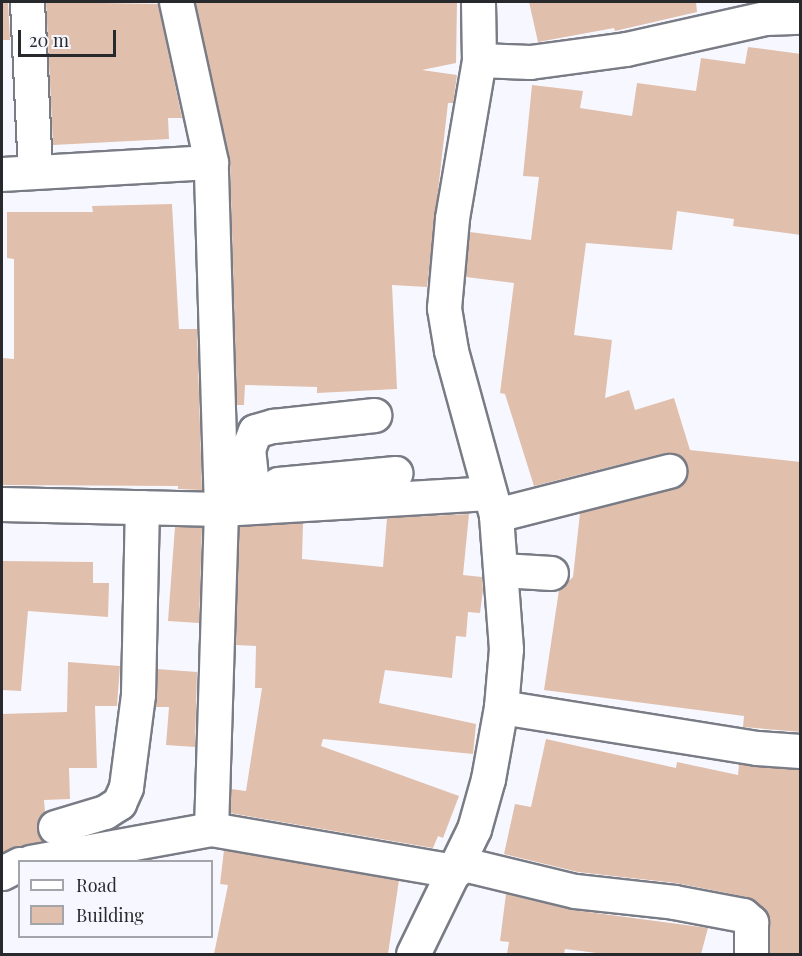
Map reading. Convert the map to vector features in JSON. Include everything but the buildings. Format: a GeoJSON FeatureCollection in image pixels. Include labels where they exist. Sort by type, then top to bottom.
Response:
{"type":"FeatureCollection","features":[{"type":"Feature","properties":{"kind":"street"},"geometry":{"type":"LineString","coordinates":[[27,2],[35,171]]}},
{"type":"Feature","properties":{"kind":"street"},"geometry":{"type":"LineString","coordinates":[[176,2],[211,162],[220,497],[211,829]]}},
{"type":"Feature","properties":{"kind":"street"},"geometry":{"type":"LineString","coordinates":[[413,954],[457,867],[482,804],[501,707],[506,649],[502,570],[492,504],[451,350],[444,308],[452,218],[479,60],[478,2]]}},
{"type":"Feature","properties":{"kind":"street"},"geometry":{"type":"LineString","coordinates":[[479,60],[530,62],[626,49],[765,18],[801,17]]}},
{"type":"Feature","properties":{"kind":"street"},"geometry":{"type":"LineString","coordinates":[[2,174],[211,162]]}},
{"type":"Feature","properties":{"kind":"street"},"geometry":{"type":"LineString","coordinates":[[252,486],[248,448],[255,431],[273,426],[374,415]]}},
{"type":"Feature","properties":{"kind":"street"},"geometry":{"type":"LineString","coordinates":[[2,504],[142,507],[220,497],[492,504],[669,471]]}},
{"type":"Feature","properties":{"kind":"street"},"geometry":{"type":"LineString","coordinates":[[220,497],[252,486],[394,473]]}},
{"type":"Feature","properties":{"kind":"street"},"geometry":{"type":"LineString","coordinates":[[55,827],[105,812],[118,803],[126,787],[138,694],[142,507]]}},
{"type":"Feature","properties":{"kind":"street"},"geometry":{"type":"LineString","coordinates":[[502,570],[551,573]]}},
{"type":"Feature","properties":{"kind":"street"},"geometry":{"type":"LineString","coordinates":[[501,707],[757,748],[801,751]]}},
{"type":"Feature","properties":{"kind":"street"},"geometry":{"type":"LineString","coordinates":[[36,860],[211,829],[457,867],[575,891],[674,902],[743,915],[751,922],[751,954]]}},
{"type":"Feature","properties":{"kind":"street"},"geometry":{"type":"LineString","coordinates":[[2,873],[18,865]]}}]}
